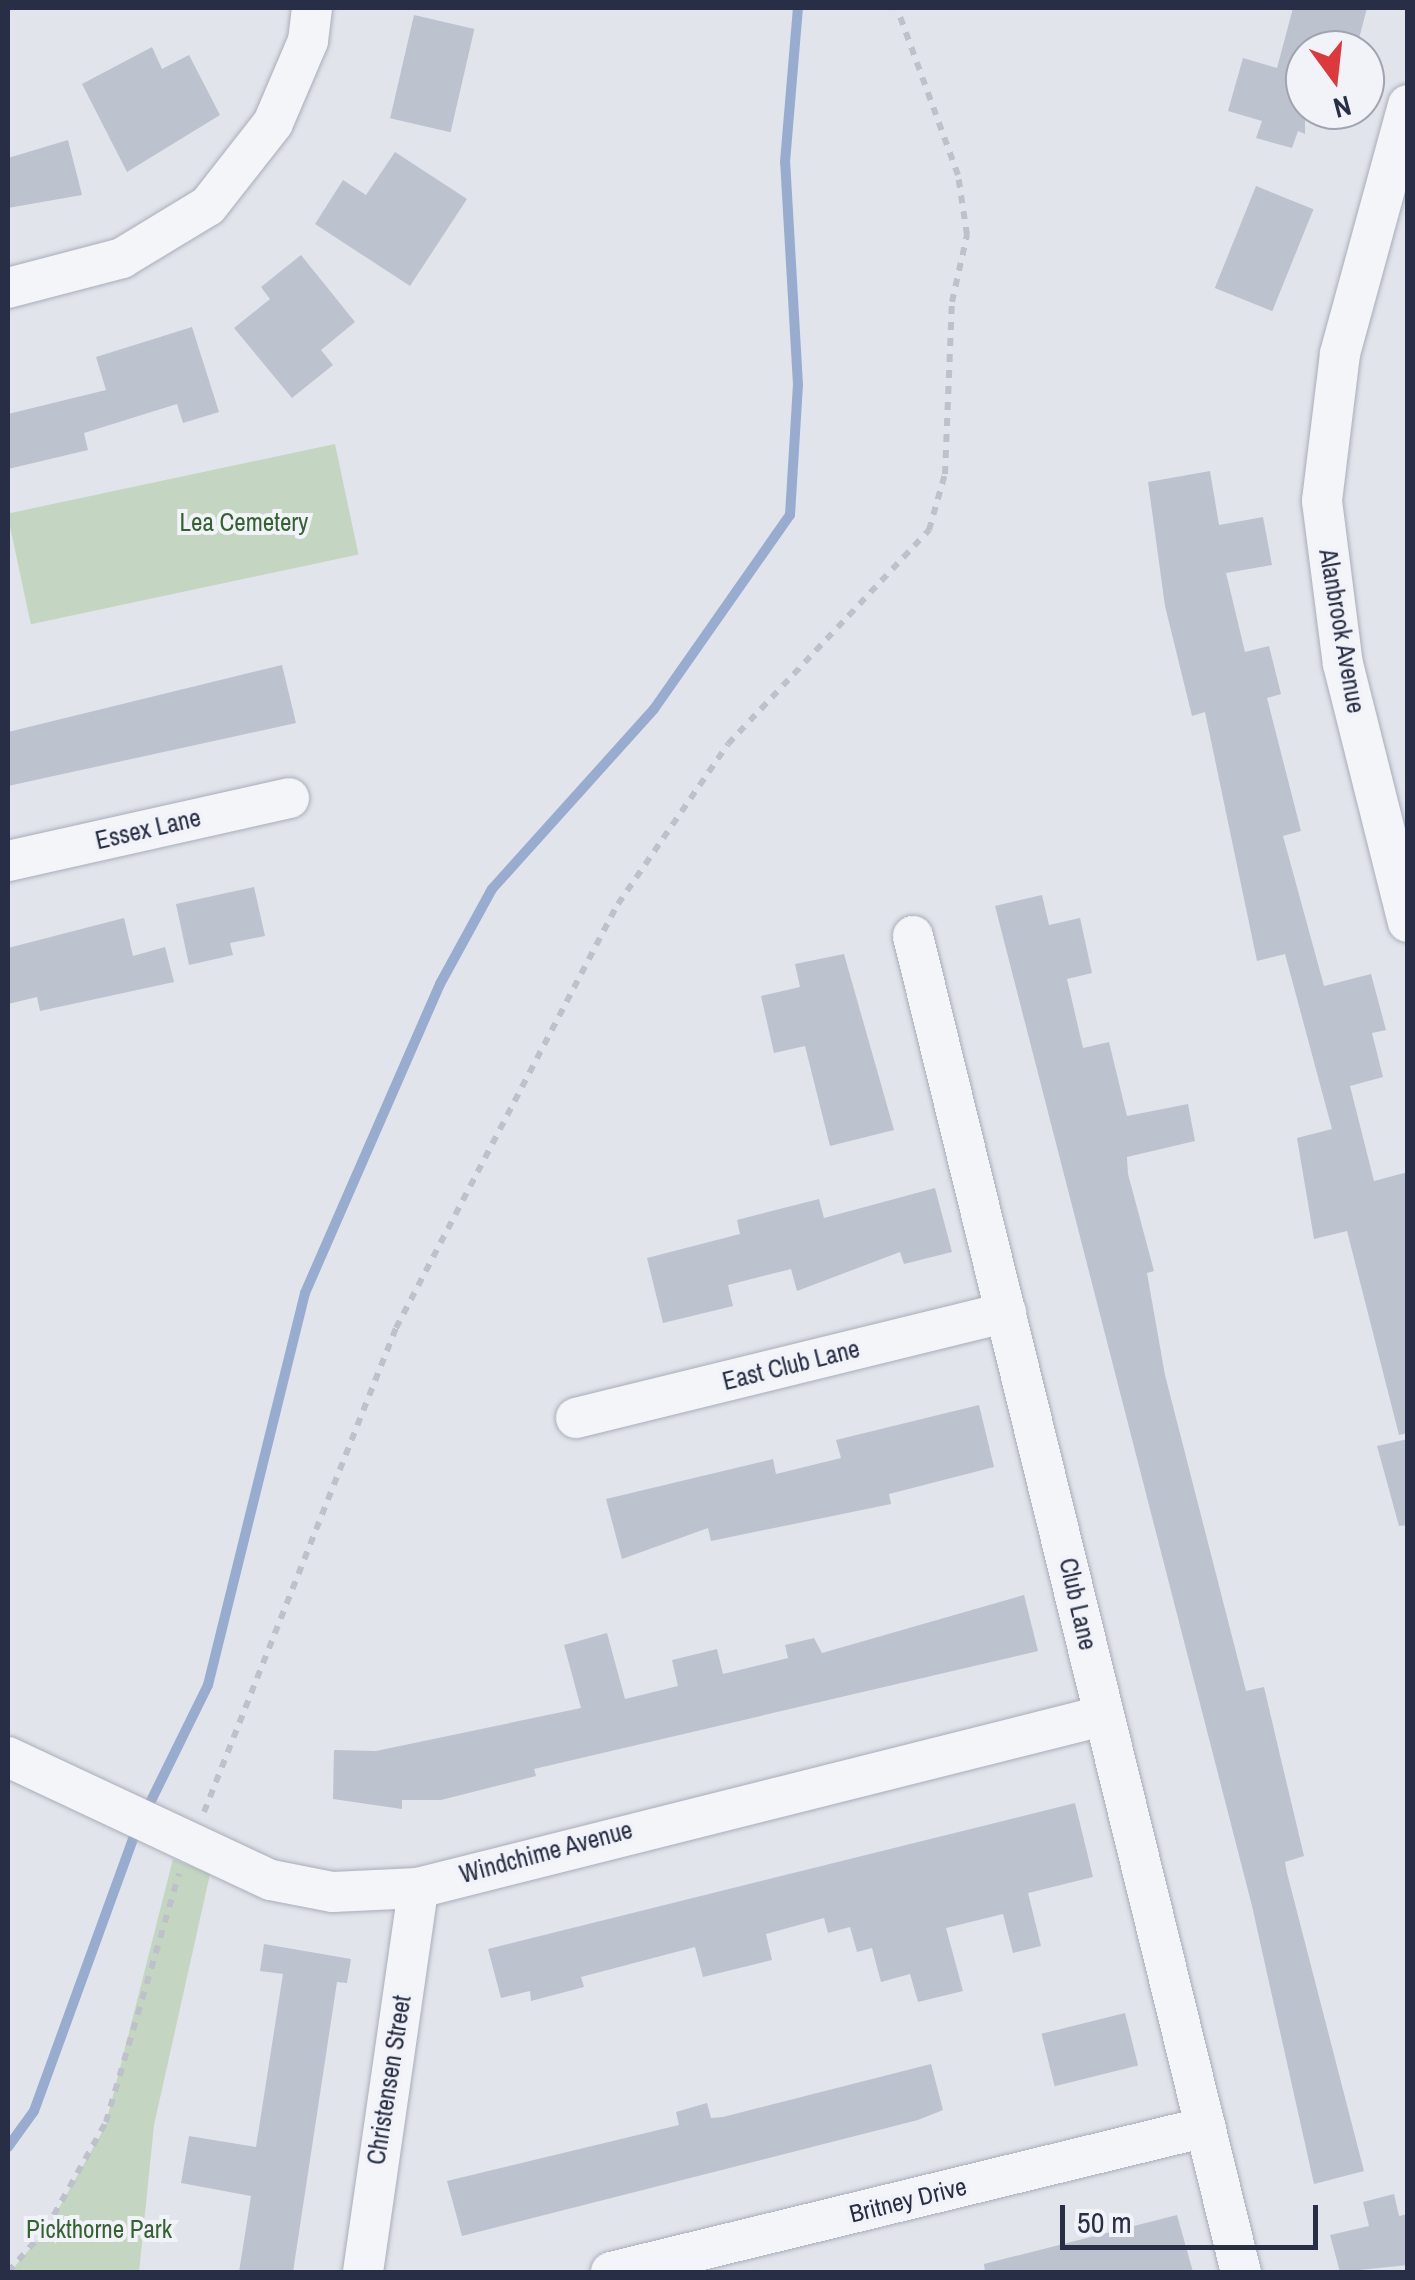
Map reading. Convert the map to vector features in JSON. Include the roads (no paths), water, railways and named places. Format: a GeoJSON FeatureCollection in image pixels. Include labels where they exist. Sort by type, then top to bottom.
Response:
{"type":"FeatureCollection","features":[{"type":"Feature","properties":{"kind":"street"},"geometry":{"type":"LineString","coordinates":[[8,288],[122,258],[208,206],[273,122],[308,40],[312,8]]}},
{"type":"Feature","properties":{"kind":"street","name":"Alanbrook Avenue"},"geometry":{"type":"LineString","coordinates":[[1408,106],[1340,354],[1322,502],[1343,664],[1408,922]]}},
{"type":"Feature","properties":{"kind":"street","name":"Essex Lane"},"geometry":{"type":"LineString","coordinates":[[8,861],[289,798]]}},
{"type":"Feature","properties":{"kind":"street","name":"Club Lane"},"geometry":{"type":"LineString","coordinates":[[913,936],[1242,2272]]}},
{"type":"Feature","properties":{"kind":"street","name":"East Club Lane"},"geometry":{"type":"LineString","coordinates":[[576,1418],[1006,1312]]}},
{"type":"Feature","properties":{"kind":"street","name":"Windchime Avenue"},"geometry":{"type":"LineString","coordinates":[[8,1757],[174,1838],[302,1886],[418,1888],[1102,1716]]}},
{"type":"Feature","properties":{"kind":"street","name":"Christensen Street"},"geometry":{"type":"LineString","coordinates":[[364,2272],[418,1888]]}},
{"type":"Feature","properties":{"kind":"street","name":"Britney Drive"},"geometry":{"type":"LineString","coordinates":[[611,2272],[1206,2128]]}},
{"type":"Feature","properties":{"kind":"waterway"},"geometry":{"type":"LineString","coordinates":[[146,1811],[208,1685],[305,1293],[440,984],[492,889],[654,709],[790,515],[798,385],[785,162],[798,8]]}},
{"type":"Feature","properties":{"kind":"waterway"},"geometry":{"type":"LineString","coordinates":[[8,2147],[34,2111],[138,1826]]}},
{"type":"Feature","properties":{"kind":"park label","name":"Lea Cemetery"},"geometry":{"type":"Point","coordinates":[244,522]}},
{"type":"Feature","properties":{"kind":"park label","name":"Pickthorne Park"},"geometry":{"type":"Point","coordinates":[99,2229]}}]}
